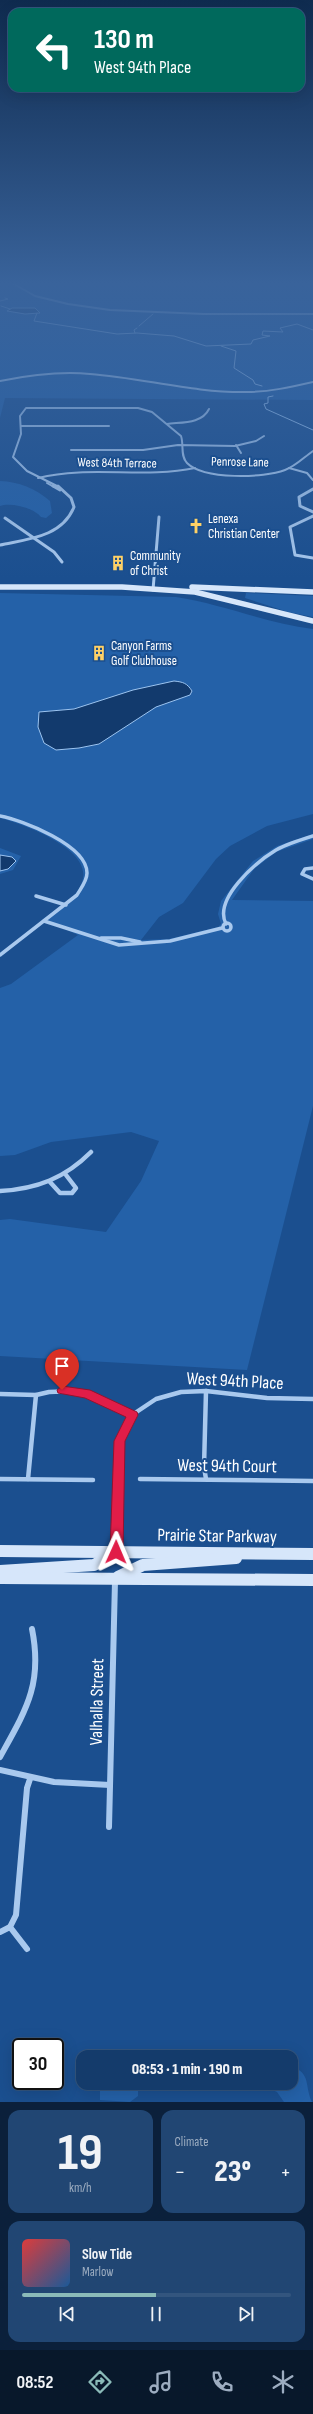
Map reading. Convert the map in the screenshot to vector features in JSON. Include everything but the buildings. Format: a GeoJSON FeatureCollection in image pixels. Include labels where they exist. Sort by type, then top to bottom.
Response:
{"type":"FeatureCollection","features":[{"type":"Feature","properties":{"kind":"main road"},"geometry":{"type":"LineString","coordinates":[[0,584],[313,592]]}},
{"type":"Feature","properties":{"kind":"main road"},"geometry":{"type":"LineString","coordinates":[[0,587],[153,588],[217,596],[313,621]]}},
{"type":"Feature","properties":{"kind":"main road","name":"Prairie Star Parkway"},"geometry":{"type":"LineString","coordinates":[[0,1551],[313,1554]]}},
{"type":"Feature","properties":{"kind":"main road"},"geometry":{"type":"LineString","coordinates":[[0,1571],[94,1565],[116,1552]]}},
{"type":"Feature","properties":{"kind":"main road"},"geometry":{"type":"LineString","coordinates":[[115,1578],[143,1565],[290,1554]]}},
{"type":"Feature","properties":{"kind":"main road"},"geometry":{"type":"LineString","coordinates":[[0,1578],[313,1580]]}},
{"type":"Feature","properties":{"kind":"street"},"geometry":{"type":"LineString","coordinates":[[153,382],[200,389],[247,392],[275,390],[313,382]]}},
{"type":"Feature","properties":{"kind":"street","name":"Penrose Lane"},"geometry":{"type":"LineString","coordinates":[[21,426],[20,416],[26,408],[132,408],[152,412],[181,436],[185,461],[195,468],[221,474],[258,475],[276,473],[290,468],[313,451]]}},
{"type":"Feature","properties":{"kind":"street"},"geometry":{"type":"LineString","coordinates":[[168,424],[200,418],[206,415],[209,409]]}},
{"type":"Feature","properties":{"kind":"street"},"geometry":{"type":"LineString","coordinates":[[0,545],[32,537],[60,526],[71,516],[74,507],[73,501],[62,490],[21,468],[13,458],[14,449],[21,434],[21,426],[109,426]]}},
{"type":"Feature","properties":{"kind":"street"},"geometry":{"type":"LineString","coordinates":[[71,450],[97,448],[142,450],[183,445],[236,446],[256,442],[264,436]]}},
{"type":"Feature","properties":{"kind":"street"},"geometry":{"type":"LineString","coordinates":[[236,446],[241,453]]}},
{"type":"Feature","properties":{"kind":"street","name":"West 84th Terrace"},"geometry":{"type":"LineString","coordinates":[[38,478],[79,471],[160,474],[195,468]]}},
{"type":"Feature","properties":{"kind":"street"},"geometry":{"type":"LineString","coordinates":[[290,468],[312,476],[313,480]]}},
{"type":"Feature","properties":{"kind":"street"},"geometry":{"type":"LineString","coordinates":[[313,489],[299,497],[297,502],[300,506],[313,512]]}},
{"type":"Feature","properties":{"kind":"street"},"geometry":{"type":"LineString","coordinates":[[313,516],[291,526],[294,553],[297,556],[313,558]]}},
{"type":"Feature","properties":{"kind":"street"},"geometry":{"type":"LineString","coordinates":[[153,588],[159,517]]}},
{"type":"Feature","properties":{"kind":"street"},"geometry":{"type":"LineString","coordinates":[[5,518],[54,552],[62,562]]}},
{"type":"Feature","properties":{"kind":"street"},"geometry":{"type":"LineString","coordinates":[[0,816],[19,821],[68,844],[82,857],[87,870],[87,878],[81,891],[66,905],[0,954]]}},
{"type":"Feature","properties":{"kind":"street"},"geometry":{"type":"LineString","coordinates":[[226,924],[222,910],[225,901],[248,870],[257,862],[280,847],[313,836]]}},
{"type":"Feature","properties":{"kind":"street"},"geometry":{"type":"LineString","coordinates":[[313,868],[305,869],[302,874],[307,878],[313,879]]}},
{"type":"Feature","properties":{"kind":"street"},"geometry":{"type":"LineString","coordinates":[[36,896],[66,905]]}},
{"type":"Feature","properties":{"kind":"street"},"geometry":{"type":"LineString","coordinates":[[44,921],[119,945],[170,940],[222,928],[227,930],[231,929],[232,926],[226,924]]}},
{"type":"Feature","properties":{"kind":"street"},"geometry":{"type":"LineString","coordinates":[[222,928],[226,924]]}},
{"type":"Feature","properties":{"kind":"street"},"geometry":{"type":"LineString","coordinates":[[101,938],[121,938],[140,942]]}},
{"type":"Feature","properties":{"kind":"street"},"geometry":{"type":"LineString","coordinates":[[0,1191],[14,1190],[50,1182],[66,1175],[91,1152]]}},
{"type":"Feature","properties":{"kind":"street"},"geometry":{"type":"LineString","coordinates":[[50,1182],[60,1193],[72,1193],[76,1188],[66,1175]]}},
{"type":"Feature","properties":{"kind":"street"},"geometry":{"type":"LineString","coordinates":[[0,1394],[36,1395],[49,1392],[76,1391],[96,1397],[132,1415],[120,1441],[116,1552]]}},
{"type":"Feature","properties":{"kind":"street"},"geometry":{"type":"LineString","coordinates":[[206,1392],[204,1467],[206,1480]]}},
{"type":"Feature","properties":{"kind":"street","name":"West 94th Place"},"geometry":{"type":"LineString","coordinates":[[132,1415],[156,1399],[168,1395],[206,1392],[267,1398],[313,1399]]}},
{"type":"Feature","properties":{"kind":"street"},"geometry":{"type":"LineString","coordinates":[[28,1479],[36,1395]]}},
{"type":"Feature","properties":{"kind":"street"},"geometry":{"type":"LineString","coordinates":[[0,1478],[93,1480]]}},
{"type":"Feature","properties":{"kind":"street","name":"West 94th Court"},"geometry":{"type":"LineString","coordinates":[[140,1479],[313,1481]]}},
{"type":"Feature","properties":{"kind":"street","name":"Valhalla Street"},"geometry":{"type":"LineString","coordinates":[[109,1827],[115,1578]]}},
{"type":"Feature","properties":{"kind":"street"},"geometry":{"type":"LineString","coordinates":[[0,1757],[29,1703],[35,1682],[38,1650],[32,1629]]}},
{"type":"Feature","properties":{"kind":"street"},"geometry":{"type":"LineString","coordinates":[[0,1770],[30,1779],[67,1785],[110,1784]]}},
{"type":"Feature","properties":{"kind":"street"},"geometry":{"type":"LineString","coordinates":[[0,1932],[10,1927],[16,1915],[27,1788],[30,1779]]}},
{"type":"Feature","properties":{"kind":"street"},"geometry":{"type":"LineString","coordinates":[[10,1927],[27,1949]]}},
{"type":"Feature","properties":{"kind":"shaded area"},"geometry":{"type":"Polygon","coordinates":[[[0,382],[313,382],[313,400],[5,398],[0,418],[0,382]]]}},
{"type":"Feature","properties":{"kind":"shaded area"},"geometry":{"type":"Polygon","coordinates":[[[0,481],[20,484],[33,489],[50,501],[52,513],[46,518],[41,517],[33,511],[16,505],[0,506],[0,481]]]}},
{"type":"Feature","properties":{"kind":"shaded area"},"geometry":{"type":"Polygon","coordinates":[[[0,593],[176,597],[313,629],[313,814],[267,826],[230,846],[216,859],[183,903],[159,917],[141,940],[169,939],[218,927],[221,924],[218,914],[221,901],[253,861],[277,846],[313,834],[313,839],[276,852],[254,869],[232,900],[313,901],[313,1106],[247,1370],[0,1356],[0,1220],[10,1219],[106,1232],[141,1181],[159,1141],[131,1132],[51,1142],[15,1155],[0,1156],[0,988],[11,984],[78,935],[43,919],[73,897],[81,885],[83,878],[82,867],[76,857],[65,847],[38,832],[0,818],[0,593]]]}},
{"type":"Feature","properties":{"kind":"shaded area"},"geometry":{"type":"Polygon","coordinates":[[[246,593],[313,596],[313,617],[288,612],[245,598],[246,593]]]}},
{"type":"Feature","properties":{"kind":"shaded area"},"geometry":{"type":"Polygon","coordinates":[[[174,681],[182,682],[188,686],[192,691],[190,695],[156,707],[99,744],[56,750],[44,743],[38,727],[39,712],[74,709],[133,690],[174,681]]]}},
{"type":"Feature","properties":{"kind":"shaded area"},"geometry":{"type":"Polygon","coordinates":[[[0,848],[21,856],[13,870],[0,874],[0,848]]]}},
{"type":"Feature","properties":{"kind":"shaded area"},"geometry":{"type":"Polygon","coordinates":[[[0,855],[12,857],[16,861],[8,869],[0,871],[0,855]]]}},
{"type":"Feature","properties":{"kind":"shaded area"},"geometry":{"type":"Polygon","coordinates":[[[298,2069],[305,2076],[312,2102],[284,2102],[277,2092],[272,2090],[298,2090],[298,2069]]]}},
{"type":"Feature","properties":{"kind":"shaded area"},"geometry":{"type":"Polygon","coordinates":[[[100,2090],[138,2090],[138,2096],[130,2102],[100,2100],[100,2090]]]}},
{"type":"Feature","properties":{"kind":"waterway"},"geometry":{"type":"LineString","coordinates":[[254,382],[255,384],[262,386]]}},
{"type":"Feature","properties":{"kind":"waterway"},"geometry":{"type":"LineString","coordinates":[[273,396],[268,397],[268,403],[264,404],[266,409],[313,430]]}},
{"type":"Feature","properties":{"kind":"place","name":"Lenexa Christian Center"},"geometry":{"type":"Point","coordinates":[196,526]}},
{"type":"Feature","properties":{"kind":"place","name":"Community of Christ"},"geometry":{"type":"Point","coordinates":[118,563]}},
{"type":"Feature","properties":{"kind":"place","name":"Canyon Farms Golf Clubhouse"},"geometry":{"type":"Point","coordinates":[99,653]}},
{"type":"Feature","properties":{"kind":"route"},"geometry":{"type":"LineString","coordinates":[[62,1390],[86,1393],[132,1415],[120,1441],[117,1482],[116,1552]]}}]}
